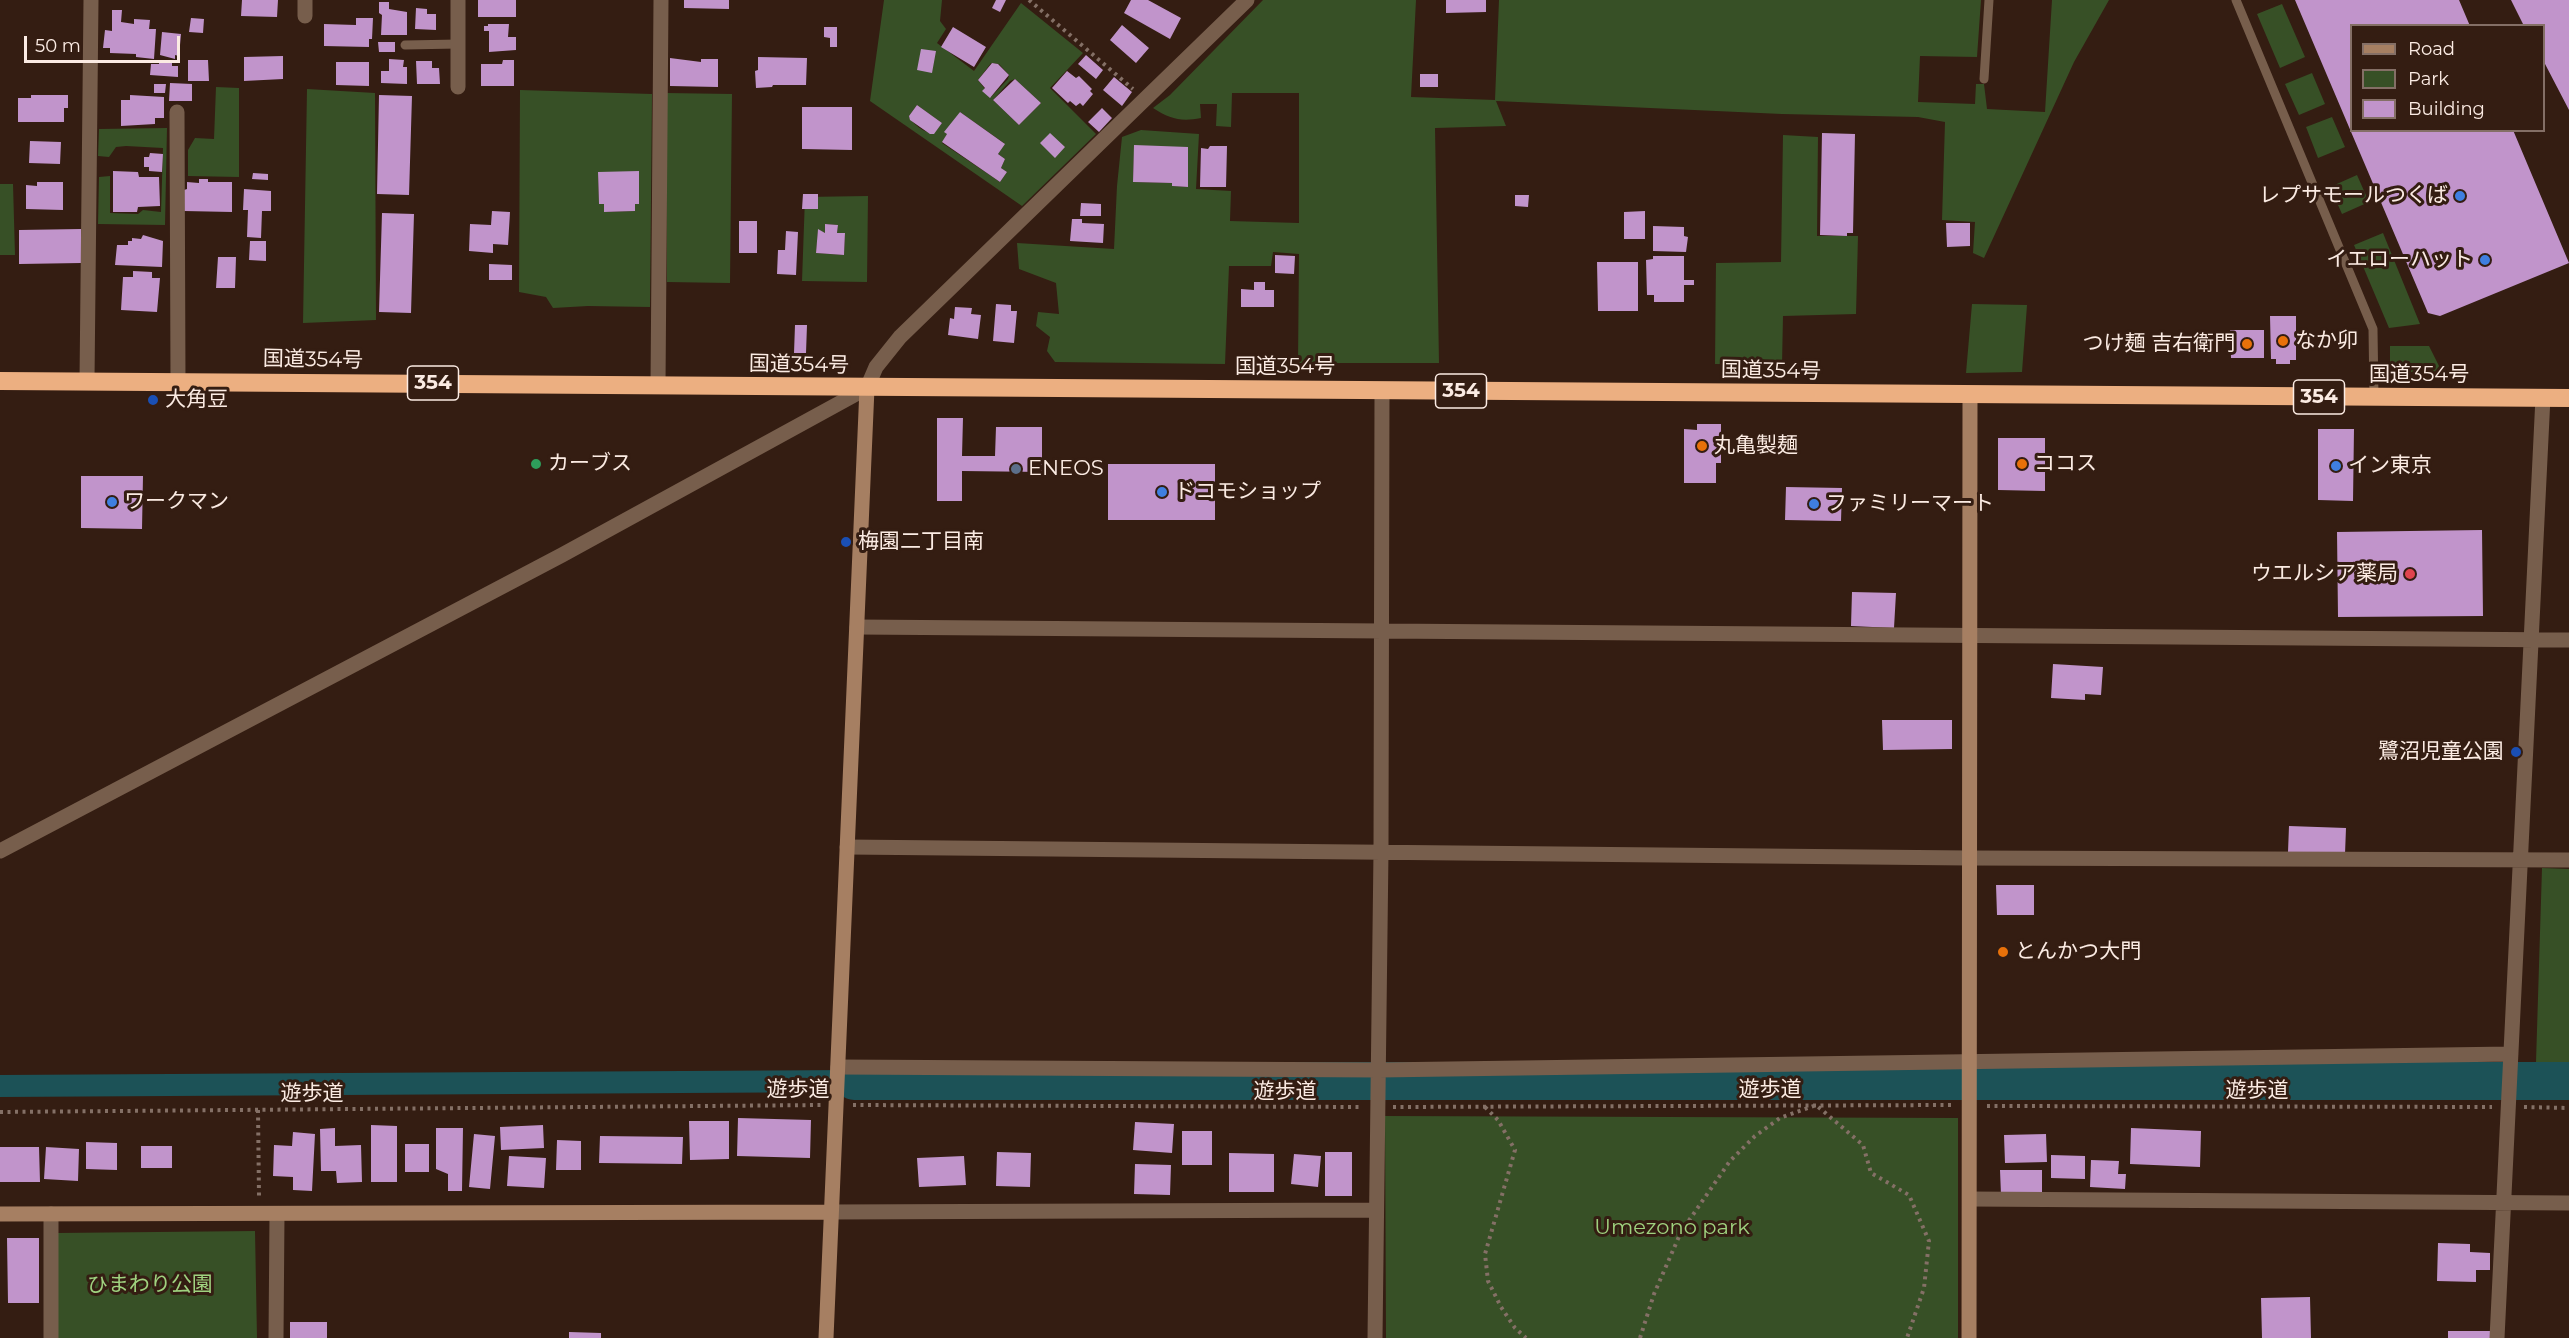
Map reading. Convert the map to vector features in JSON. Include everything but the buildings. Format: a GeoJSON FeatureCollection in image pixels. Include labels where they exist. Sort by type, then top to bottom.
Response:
{"type":"FeatureCollection","features":[{"type":"Feature","properties":{"kind":"highway","name":"国道354号"},"geometry":{"type":"LineString","coordinates":[[0,381],[2569,398]]}},
{"type":"Feature","properties":{"kind":"street"},"geometry":{"type":"LineString","coordinates":[[87,381],[92,0]]}},
{"type":"Feature","properties":{"kind":"street"},"geometry":{"type":"LineString","coordinates":[[458,0],[458,87]]}},
{"type":"Feature","properties":{"kind":"street"},"geometry":{"type":"LineString","coordinates":[[658,385],[661,0]]}},
{"type":"Feature","properties":{"kind":"street"},"geometry":{"type":"LineString","coordinates":[[826,1338],[867,388],[876,367],[900,337],[1247,0]]}},
{"type":"Feature","properties":{"kind":"street"},"geometry":{"type":"LineString","coordinates":[[177,112],[178,381]]}},
{"type":"Feature","properties":{"kind":"street"},"geometry":{"type":"LineString","coordinates":[[0,851],[562,555],[867,388]]}},
{"type":"Feature","properties":{"kind":"street"},"geometry":{"type":"LineString","coordinates":[[1375,1338],[1381,851],[1382,390]]}},
{"type":"Feature","properties":{"kind":"street"},"geometry":{"type":"LineString","coordinates":[[1969,1338],[1970,395]]}},
{"type":"Feature","properties":{"kind":"street"},"geometry":{"type":"LineString","coordinates":[[2497,1338],[2544,398]]}},
{"type":"Feature","properties":{"kind":"street"},"geometry":{"type":"LineString","coordinates":[[857,627],[2569,640]]}},
{"type":"Feature","properties":{"kind":"street"},"geometry":{"type":"LineString","coordinates":[[847,847],[1968,858],[2569,860]]}},
{"type":"Feature","properties":{"kind":"street"},"geometry":{"type":"LineString","coordinates":[[838,1070],[1378,1071],[2511,1055]]}},
{"type":"Feature","properties":{"kind":"street"},"geometry":{"type":"LineString","coordinates":[[1970,1199],[2569,1203]]}},
{"type":"Feature","properties":{"kind":"street"},"geometry":{"type":"LineString","coordinates":[[0,1214],[277,1215],[1376,1210]]}},
{"type":"Feature","properties":{"kind":"street"},"geometry":{"type":"LineString","coordinates":[[51,1214],[51,1338]]}},
{"type":"Feature","properties":{"kind":"street"},"geometry":{"type":"LineString","coordinates":[[276,1338],[277,1215]]}},
{"type":"Feature","properties":{"kind":"lane"},"geometry":{"type":"LineString","coordinates":[[1984,79],[1989,0]]}},
{"type":"Feature","properties":{"kind":"lane"},"geometry":{"type":"LineString","coordinates":[[2236,0],[2373,328],[2374,397]]}},
{"type":"Feature","properties":{"kind":"lane"},"geometry":{"type":"LineString","coordinates":[[405,45],[458,44]]}},
{"type":"Feature","properties":{"kind":"path"},"geometry":{"type":"LineString","coordinates":[[1029,0],[1146,99]]}},
{"type":"Feature","properties":{"kind":"path","name":"遊歩道"},"geometry":{"type":"LineString","coordinates":[[0,1112],[258,1110],[836,1097],[1484,1107],[1969,1105],[2569,1108]]}},
{"type":"Feature","properties":{"kind":"path"},"geometry":{"type":"LineString","coordinates":[[1640,1338],[1654,1294],[1681,1232],[1730,1161],[1755,1136],[1780,1118],[1816,1105],[1863,1145],[1871,1173],[1909,1195],[1929,1241],[1924,1288],[1907,1338]]}},
{"type":"Feature","properties":{"kind":"path"},"geometry":{"type":"LineString","coordinates":[[1484,1107],[1498,1120],[1515,1150],[1485,1254],[1488,1281],[1515,1328],[1526,1338]]}},
{"type":"Feature","properties":{"kind":"path"},"geometry":{"type":"LineString","coordinates":[[258,1110],[259,1215]]}},
{"type":"Feature","properties":{"kind":"green space"},"geometry":{"type":"Polygon","coordinates":[[[884,0],[942,0],[940,21],[946,29],[937,43],[974,71],[1021,3],[1083,53],[1050,88],[1096,134],[1022,206],[870,101],[884,0]],[[991,63],[978,80],[991,97],[1009,75],[999,64],[991,63]],[[1015,79],[1010,81],[993,100],[1019,125],[1041,103],[1015,79]],[[917,105],[909,116],[916,125],[931,133],[934,133],[942,123],[917,105]],[[960,112],[942,143],[1000,182],[1007,172],[1001,168],[1005,159],[998,154],[1004,143],[960,112]]]}},
{"type":"Feature","properties":{"kind":"green space"},"geometry":{"type":"Polygon","coordinates":[[[1263,0],[1416,0],[1411,97],[1495,100],[1499,0],[1981,0],[1977,57],[1920,56],[1918,102],[1975,104],[1976,84],[1984,84],[1987,109],[2045,112],[2052,0],[2109,0],[2074,62],[1984,258],[1973,253],[1975,222],[1942,220],[1945,122],[1918,117],[1782,114],[1496,101],[1506,126],[1435,128],[1439,363],[1298,363],[1299,254],[1273,252],[1271,266],[1229,266],[1225,364],[1055,362],[1047,351],[1050,337],[1036,326],[1038,312],[1059,314],[1056,283],[1019,269],[1017,243],[1114,249],[1122,137],[1141,130],[1199,134],[1196,189],[1231,191],[1230,221],[1299,223],[1299,93],[1232,93],[1231,127],[1216,126],[1217,104],[1200,104],[1201,118],[1187,120],[1170,117],[1153,108],[1170,95],[1263,0]],[[1134,152],[1133,182],[1172,183],[1172,186],[1188,187],[1188,153],[1134,152]]]}},
{"type":"Feature","properties":{"kind":"green space"},"geometry":{"type":"Polygon","coordinates":[[[2282,4],[2305,57],[2280,68],[2257,14],[2282,4]]]}},
{"type":"Feature","properties":{"kind":"green space"},"geometry":{"type":"Polygon","coordinates":[[[2312,73],[2325,104],[2299,115],[2285,84],[2312,73]]]}},
{"type":"Feature","properties":{"kind":"green space"},"geometry":{"type":"Polygon","coordinates":[[[216,87],[239,88],[239,177],[188,176],[188,150],[195,138],[214,139],[216,87]]]}},
{"type":"Feature","properties":{"kind":"green space"},"geometry":{"type":"Polygon","coordinates":[[[307,89],[375,93],[376,320],[303,323],[307,89]]]}},
{"type":"Feature","properties":{"kind":"green space"},"geometry":{"type":"Polygon","coordinates":[[[520,90],[652,94],[650,307],[553,308],[546,297],[519,292],[520,90]],[[598,172],[599,204],[604,204],[604,212],[635,211],[635,204],[639,204],[639,172],[598,172]]]}},
{"type":"Feature","properties":{"kind":"green space"},"geometry":{"type":"Polygon","coordinates":[[[666,93],[732,94],[730,283],[667,282],[666,93]]]}},
{"type":"Feature","properties":{"kind":"green space"},"geometry":{"type":"Polygon","coordinates":[[[2332,117],[2345,147],[2318,158],[2306,127],[2332,117]]]}},
{"type":"Feature","properties":{"kind":"green space"},"geometry":{"type":"Polygon","coordinates":[[[167,128],[165,225],[98,224],[99,177],[110,176],[110,213],[138,214],[143,210],[161,212],[163,148],[116,147],[109,157],[98,156],[99,129],[167,128]]]}},
{"type":"Feature","properties":{"kind":"green space"},"geometry":{"type":"Polygon","coordinates":[[[1783,135],[1818,137],[1817,236],[1858,236],[1856,314],[1783,316],[1782,365],[1715,364],[1716,263],[1781,262],[1783,135]]]}},
{"type":"Feature","properties":{"kind":"green space"},"geometry":{"type":"Polygon","coordinates":[[[2357,175],[2369,202],[2342,214],[2330,187],[2357,175]]]}},
{"type":"Feature","properties":{"kind":"green space"},"geometry":{"type":"Polygon","coordinates":[[[0,184],[13,184],[15,255],[0,255],[0,184]]]}},
{"type":"Feature","properties":{"kind":"green space"},"geometry":{"type":"Polygon","coordinates":[[[868,196],[867,282],[802,281],[805,197],[868,196]],[[825,224],[825,233],[818,230],[816,253],[844,255],[845,234],[837,233],[838,225],[825,224]]]}},
{"type":"Feature","properties":{"kind":"green space"},"geometry":{"type":"Polygon","coordinates":[[[2383,233],[2420,324],[2389,328],[2354,245],[2383,233]]]}},
{"type":"Feature","properties":{"kind":"green space"},"geometry":{"type":"Polygon","coordinates":[[[1972,304],[2027,305],[2022,372],[1966,373],[1972,304]]]}},
{"type":"Feature","properties":{"kind":"green space"},"geometry":{"type":"Polygon","coordinates":[[[2390,346],[2429,346],[2442,372],[2390,372],[2390,346]]]}},
{"type":"Feature","properties":{"kind":"green space"},"geometry":{"type":"Polygon","coordinates":[[[2542,868],[2569,869],[2569,1063],[2536,1062],[2542,868]]]}},
{"type":"Feature","properties":{"kind":"green space","name":"Umezono park"},"geometry":{"type":"Polygon","coordinates":[[[1385,1116],[1958,1118],[1958,1338],[1386,1338],[1385,1116]]]}},
{"type":"Feature","properties":{"kind":"green space","name":"ひまわり公園"},"geometry":{"type":"Polygon","coordinates":[[[255,1231],[257,1338],[58,1338],[57,1233],[255,1231]]]}},
{"type":"Feature","properties":{"kind":"waterway"},"geometry":{"type":"LineString","coordinates":[[0,1086],[854,1081]]}},
{"type":"Feature","properties":{"kind":"waterway"},"geometry":{"type":"LineString","coordinates":[[854,1081],[2569,1081]]}},
{"type":"Feature","properties":{"kind":"place","name":"レプサモールつくば"},"geometry":{"type":"Point","coordinates":[2460,196]}},
{"type":"Feature","properties":{"kind":"place","name":"イエローハット"},"geometry":{"type":"Point","coordinates":[2485,260]}},
{"type":"Feature","properties":{"kind":"place","name":"なか卯"},"geometry":{"type":"Point","coordinates":[2283,341]}},
{"type":"Feature","properties":{"kind":"place","name":"つけ麺 吉右衛門"},"geometry":{"type":"Point","coordinates":[2247,344]}},
{"type":"Feature","properties":{"kind":"place","name":"大角豆"},"geometry":{"type":"Point","coordinates":[153,400]}},
{"type":"Feature","properties":{"kind":"place","name":"丸亀製麺"},"geometry":{"type":"Point","coordinates":[1702,446]}},
{"type":"Feature","properties":{"kind":"place","name":"カーブス"},"geometry":{"type":"Point","coordinates":[536,464]}},
{"type":"Feature","properties":{"kind":"place","name":"ココス"},"geometry":{"type":"Point","coordinates":[2022,464]}},
{"type":"Feature","properties":{"kind":"place","name":"イン東京"},"geometry":{"type":"Point","coordinates":[2336,466]}},
{"type":"Feature","properties":{"kind":"place","name":"ENEOS"},"geometry":{"type":"Point","coordinates":[1016,469]}},
{"type":"Feature","properties":{"kind":"place","name":"ドコモショップ"},"geometry":{"type":"Point","coordinates":[1162,492]}},
{"type":"Feature","properties":{"kind":"place","name":"ワークマン"},"geometry":{"type":"Point","coordinates":[112,502]}},
{"type":"Feature","properties":{"kind":"place","name":"ファミリーマート"},"geometry":{"type":"Point","coordinates":[1814,504]}},
{"type":"Feature","properties":{"kind":"place","name":"梅園二丁目南"},"geometry":{"type":"Point","coordinates":[846,542]}},
{"type":"Feature","properties":{"kind":"place","name":"ウエルシア薬局"},"geometry":{"type":"Point","coordinates":[2410,574]}},
{"type":"Feature","properties":{"kind":"place","name":"鷺沼児童公園"},"geometry":{"type":"Point","coordinates":[2516,752]}},
{"type":"Feature","properties":{"kind":"place","name":"とんかつ大門"},"geometry":{"type":"Point","coordinates":[2003,952]}}]}
